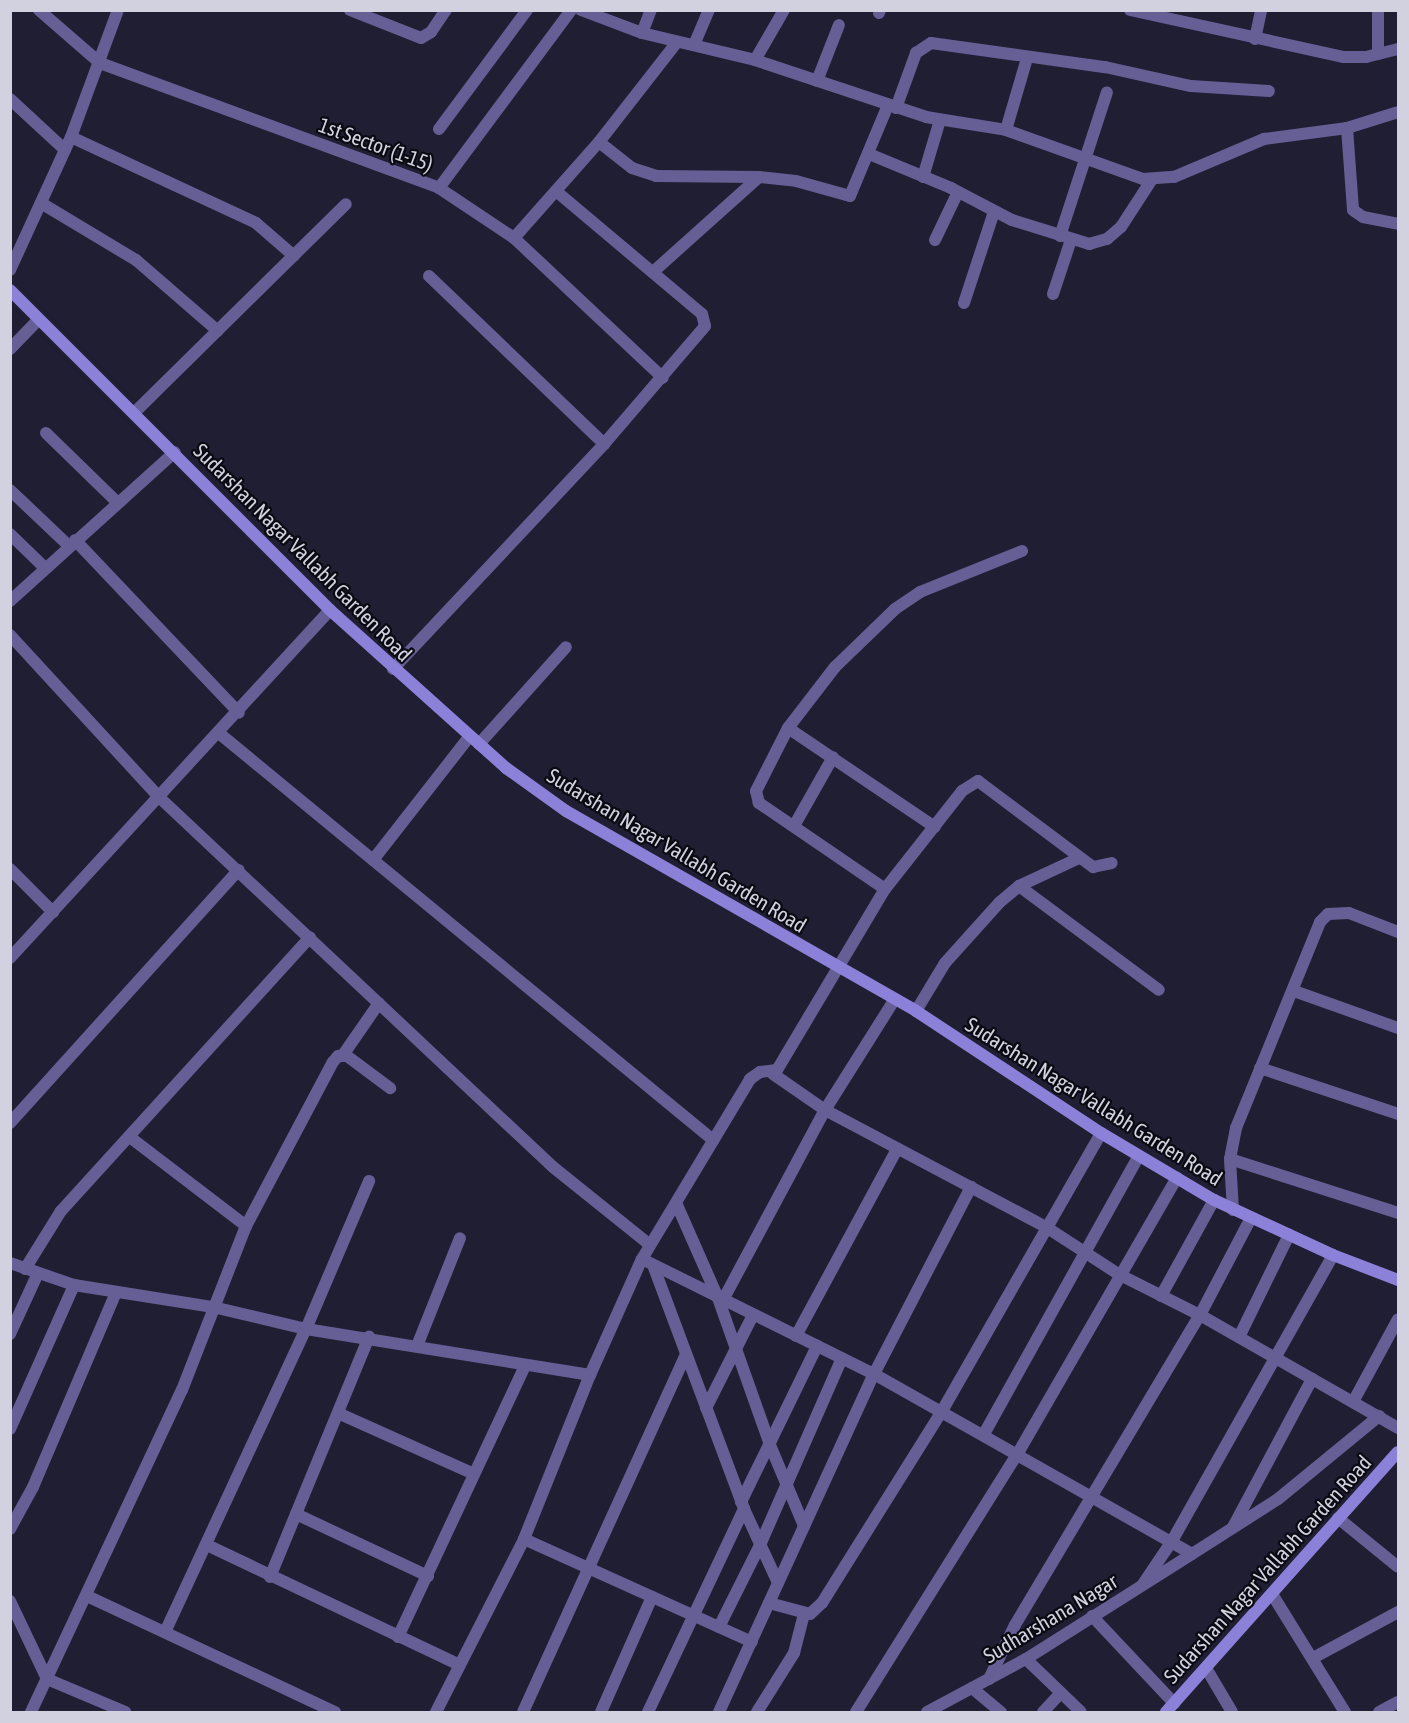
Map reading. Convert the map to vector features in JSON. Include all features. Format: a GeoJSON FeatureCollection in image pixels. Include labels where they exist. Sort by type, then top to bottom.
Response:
{"type":"FeatureCollection","features":[{"type":"Feature","properties":{"kind":"street","name":"1st Sector (1-15)"},"geometry":{"type":"LineString","coordinates":[[39,10],[100,63],[439,188],[514,238],[663,378]]}},
{"type":"Feature","properties":{"kind":"street"},"geometry":{"type":"LineString","coordinates":[[10,270],[71,137],[118,10]]}},
{"type":"Feature","properties":{"kind":"street"},"geometry":{"type":"LineString","coordinates":[[350,10],[421,38],[431,32],[446,10]]}},
{"type":"Feature","properties":{"kind":"street"},"geometry":{"type":"LineString","coordinates":[[439,129],[527,10]]}},
{"type":"Feature","properties":{"kind":"street"},"geometry":{"type":"LineString","coordinates":[[439,188],[571,10]]}},
{"type":"Feature","properties":{"kind":"street"},"geometry":{"type":"LineString","coordinates":[[581,10],[642,33],[755,60],[892,107],[940,120],[1006,130],[1085,159],[1152,179],[1174,177],[1264,139],[1347,128],[1398,112]]}},
{"type":"Feature","properties":{"kind":"street"},"geometry":{"type":"LineString","coordinates":[[642,33],[651,10]]}},
{"type":"Feature","properties":{"kind":"street"},"geometry":{"type":"LineString","coordinates":[[694,45],[709,10]]}},
{"type":"Feature","properties":{"kind":"street"},"geometry":{"type":"LineString","coordinates":[[755,60],[784,10]]}},
{"type":"Feature","properties":{"kind":"street"},"geometry":{"type":"LineString","coordinates":[[1130,10],[1344,57],[1378,54],[1398,49]]}},
{"type":"Feature","properties":{"kind":"street"},"geometry":{"type":"LineString","coordinates":[[1255,39],[1261,10]]}},
{"type":"Feature","properties":{"kind":"street"},"geometry":{"type":"LineString","coordinates":[[1378,10],[1378,54]]}},
{"type":"Feature","properties":{"kind":"street"},"geometry":{"type":"LineString","coordinates":[[817,81],[839,25]]}},
{"type":"Feature","properties":{"kind":"street"},"geometry":{"type":"LineString","coordinates":[[514,238],[598,142],[677,42]]}},
{"type":"Feature","properties":{"kind":"street"},"geometry":{"type":"LineString","coordinates":[[598,142],[632,168],[656,176],[759,177],[796,181],[850,196],[916,53],[923,45],[931,42],[1027,58],[1106,67],[1191,86],[1269,91]]}},
{"type":"Feature","properties":{"kind":"street"},"geometry":{"type":"LineString","coordinates":[[1006,130],[1027,58]]}},
{"type":"Feature","properties":{"kind":"street"},"geometry":{"type":"LineString","coordinates":[[1053,294],[1085,159],[1107,92]]}},
{"type":"Feature","properties":{"kind":"street"},"geometry":{"type":"LineString","coordinates":[[10,99],[65,150]]}},
{"type":"Feature","properties":{"kind":"street"},"geometry":{"type":"LineString","coordinates":[[923,177],[940,120]]}},
{"type":"Feature","properties":{"kind":"street"},"geometry":{"type":"LineString","coordinates":[[1347,128],[1353,210],[1363,217],[1398,224]]}},
{"type":"Feature","properties":{"kind":"street"},"geometry":{"type":"LineString","coordinates":[[71,137],[256,223],[294,256]]}},
{"type":"Feature","properties":{"kind":"street"},"geometry":{"type":"LineString","coordinates":[[869,154],[958,192],[994,212],[1089,244],[1107,239],[1135,210],[1152,179]]}},
{"type":"Feature","properties":{"kind":"street"},"geometry":{"type":"LineString","coordinates":[[652,272],[759,177]]}},
{"type":"Feature","properties":{"kind":"street"},"geometry":{"type":"LineString","coordinates":[[393,669],[604,444],[663,378],[706,321],[556,191]]}},
{"type":"Feature","properties":{"kind":"street"},"geometry":{"type":"LineString","coordinates":[[935,240],[958,192]]}},
{"type":"Feature","properties":{"kind":"street"},"geometry":{"type":"LineString","coordinates":[[41,203],[136,260],[218,331]]}},
{"type":"Feature","properties":{"kind":"street"},"geometry":{"type":"LineString","coordinates":[[135,412],[346,204]]}},
{"type":"Feature","properties":{"kind":"street"},"geometry":{"type":"LineString","coordinates":[[964,303],[994,212]]}},
{"type":"Feature","properties":{"kind":"street"},"geometry":{"type":"LineString","coordinates":[[429,276],[604,444]]}},
{"type":"Feature","properties":{"kind":"street","name":"Sudarshan Nagar Vallabh Garden Road"},"geometry":{"type":"LineString","coordinates":[[10,290],[135,412],[330,610],[393,669],[475,740],[566,811],[835,967],[916,1011],[1101,1133],[1215,1200],[1333,1255],[1398,1280]]}},
{"type":"Feature","properties":{"kind":"street"},"geometry":{"type":"LineString","coordinates":[[10,349],[39,320]]}},
{"type":"Feature","properties":{"kind":"street"},"geometry":{"type":"LineString","coordinates":[[46,433],[118,503]]}},
{"type":"Feature","properties":{"kind":"street"},"geometry":{"type":"LineString","coordinates":[[10,601],[175,452]]}},
{"type":"Feature","properties":{"kind":"street"},"geometry":{"type":"LineString","coordinates":[[10,490],[72,543],[239,713]]}},
{"type":"Feature","properties":{"kind":"street"},"geometry":{"type":"LineString","coordinates":[[10,534],[45,568]]}},
{"type":"Feature","properties":{"kind":"street"},"geometry":{"type":"LineString","coordinates":[[885,888],[756,797],[788,728],[835,667],[895,609],[920,592],[1022,551]]}},
{"type":"Feature","properties":{"kind":"street"},"geometry":{"type":"LineString","coordinates":[[13,950],[53,912],[220,734],[330,610]]}},
{"type":"Feature","properties":{"kind":"street"},"geometry":{"type":"LineString","coordinates":[[10,635],[160,798],[553,1167],[650,1245]]}},
{"type":"Feature","properties":{"kind":"street"},"geometry":{"type":"LineString","coordinates":[[373,860],[475,740],[566,646]]}},
{"type":"Feature","properties":{"kind":"street"},"geometry":{"type":"LineString","coordinates":[[788,728],[935,827]]}},
{"type":"Feature","properties":{"kind":"street"},"geometry":{"type":"LineString","coordinates":[[220,734],[713,1140]]}},
{"type":"Feature","properties":{"kind":"street"},"geometry":{"type":"LineString","coordinates":[[794,826],[833,758]]}},
{"type":"Feature","properties":{"kind":"street"},"geometry":{"type":"LineString","coordinates":[[773,1074],[835,967],[885,888],[962,791],[978,781],[1079,858],[1097,868],[1112,863]]}},
{"type":"Feature","properties":{"kind":"street"},"geometry":{"type":"LineString","coordinates":[[916,1011],[960,945],[1019,886],[1079,858]]}},
{"type":"Feature","properties":{"kind":"street"},"geometry":{"type":"LineString","coordinates":[[10,869],[53,912]]}},
{"type":"Feature","properties":{"kind":"street"},"geometry":{"type":"LineString","coordinates":[[10,1123],[238,870]]}},
{"type":"Feature","properties":{"kind":"street"},"geometry":{"type":"LineString","coordinates":[[1019,886],[1159,990]]}},
{"type":"Feature","properties":{"kind":"street"},"geometry":{"type":"LineString","coordinates":[[1233,1210],[1230,1159],[1236,1128],[1294,991],[1320,922],[1328,914],[1349,913],[1398,932]]}},
{"type":"Feature","properties":{"kind":"street"},"geometry":{"type":"LineString","coordinates":[[25,1269],[56,1218],[131,1138],[310,937]]}},
{"type":"Feature","properties":{"kind":"street"},"geometry":{"type":"LineString","coordinates":[[1294,991],[1398,1028]]}},
{"type":"Feature","properties":{"kind":"street"},"geometry":{"type":"LineString","coordinates":[[721,1299],[825,1110],[895,999]]}},
{"type":"Feature","properties":{"kind":"street"},"geometry":{"type":"LineString","coordinates":[[31,1713],[182,1390],[246,1226],[333,1062],[343,1055],[379,1003]]}},
{"type":"Feature","properties":{"kind":"street"},"geometry":{"type":"LineString","coordinates":[[343,1055],[390,1088]]}},
{"type":"Feature","properties":{"kind":"street"},"geometry":{"type":"LineString","coordinates":[[1260,1068],[1398,1114]]}},
{"type":"Feature","properties":{"kind":"street"},"geometry":{"type":"LineString","coordinates":[[436,1713],[458,1664],[525,1539],[590,1375],[647,1262],[650,1245],[677,1205],[750,1078],[760,1072],[773,1074],[825,1110],[1046,1227],[1120,1275],[1200,1315],[1398,1428]]}},
{"type":"Feature","properties":{"kind":"street"},"geometry":{"type":"LineString","coordinates":[[769,1603],[810,1614],[822,1603],[942,1411],[1101,1133]]}},
{"type":"Feature","properties":{"kind":"street"},"geometry":{"type":"LineString","coordinates":[[131,1138],[246,1226]]}},
{"type":"Feature","properties":{"kind":"street"},"geometry":{"type":"LineString","coordinates":[[796,1336],[897,1149]]}},
{"type":"Feature","properties":{"kind":"street"},"geometry":{"type":"LineString","coordinates":[[984,1434],[1138,1156]]}},
{"type":"Feature","properties":{"kind":"street"},"geometry":{"type":"LineString","coordinates":[[1230,1159],[1398,1213]]}},
{"type":"Feature","properties":{"kind":"street"},"geometry":{"type":"LineString","coordinates":[[856,1713],[1018,1453],[1177,1178]]}},
{"type":"Feature","properties":{"kind":"street"},"geometry":{"type":"LineString","coordinates":[[166,1630],[306,1329],[369,1181]]}},
{"type":"Feature","properties":{"kind":"street"},"geometry":{"type":"LineString","coordinates":[[719,1713],[874,1374],[971,1187]]}},
{"type":"Feature","properties":{"kind":"street"},"geometry":{"type":"LineString","coordinates":[[1161,1296],[1215,1200]]}},
{"type":"Feature","properties":{"kind":"street"},"geometry":{"type":"LineString","coordinates":[[677,1205],[721,1299],[770,1445],[804,1526]]}},
{"type":"Feature","properties":{"kind":"street"},"geometry":{"type":"LineString","coordinates":[[989,1679],[1015,1625],[1094,1497],[1200,1315],[1251,1218]]}},
{"type":"Feature","properties":{"kind":"street"},"geometry":{"type":"LineString","coordinates":[[1239,1337],[1289,1235]]}},
{"type":"Feature","properties":{"kind":"street"},"geometry":{"type":"LineString","coordinates":[[417,1346],[460,1238]]}},
{"type":"Feature","properties":{"kind":"street"},"geometry":{"type":"LineString","coordinates":[[1143,1584],[1172,1541],[1333,1255]]}},
{"type":"Feature","properties":{"kind":"street"},"geometry":{"type":"LineString","coordinates":[[647,1262],[874,1374],[1018,1453],[1192,1554]]}},
{"type":"Feature","properties":{"kind":"street"},"geometry":{"type":"LineString","coordinates":[[647,1262],[687,1355],[742,1505],[778,1583]]}},
{"type":"Feature","properties":{"kind":"street"},"geometry":{"type":"LineString","coordinates":[[10,1263],[74,1285],[213,1307],[306,1329],[369,1337],[525,1366],[590,1375]]}},
{"type":"Feature","properties":{"kind":"street"},"geometry":{"type":"LineString","coordinates":[[10,1334],[38,1273]]}},
{"type":"Feature","properties":{"kind":"street"},"geometry":{"type":"LineString","coordinates":[[10,1429],[74,1285]]}},
{"type":"Feature","properties":{"kind":"street"},"geometry":{"type":"LineString","coordinates":[[10,1529],[33,1487],[116,1292]]}},
{"type":"Feature","properties":{"kind":"street"},"geometry":{"type":"LineString","coordinates":[[706,1408],[753,1315]]}},
{"type":"Feature","properties":{"kind":"street"},"geometry":{"type":"LineString","coordinates":[[1353,1402],[1398,1319]]}},
{"type":"Feature","properties":{"kind":"street"},"geometry":{"type":"LineString","coordinates":[[270,1577],[340,1414],[369,1337]]}},
{"type":"Feature","properties":{"kind":"street"},"geometry":{"type":"LineString","coordinates":[[648,1713],[695,1616],[742,1505],[817,1346]]}},
{"type":"Feature","properties":{"kind":"street"},"geometry":{"type":"LineString","coordinates":[[523,1713],[592,1567],[687,1355]]}},
{"type":"Feature","properties":{"kind":"street"},"geometry":{"type":"LineString","coordinates":[[719,1627],[760,1545],[842,1358]]}},
{"type":"Feature","properties":{"kind":"street"},"geometry":{"type":"LineString","coordinates":[[398,1637],[428,1576],[472,1473],[525,1366]]}},
{"type":"Feature","properties":{"kind":"street"},"geometry":{"type":"LineString","coordinates":[[1233,1528],[1312,1379]]}},
{"type":"Feature","properties":{"kind":"street"},"geometry":{"type":"LineString","coordinates":[[340,1414],[472,1473]]}},
{"type":"Feature","properties":{"kind":"street","name":"Sudharshana Nagar"},"geometry":{"type":"LineString","coordinates":[[927,1713],[1026,1659],[1278,1499],[1378,1416]]}},
{"type":"Feature","properties":{"kind":"street","name":"Sudarshan Nagar Vallabh Garden Road"},"geometry":{"type":"LineString","coordinates":[[1170,1708],[1398,1452]]}},
{"type":"Feature","properties":{"kind":"street"},"geometry":{"type":"LineString","coordinates":[[296,1514],[428,1576]]}},
{"type":"Feature","properties":{"kind":"street"},"geometry":{"type":"LineString","coordinates":[[1338,1518],[1398,1567]]}},
{"type":"Feature","properties":{"kind":"street"},"geometry":{"type":"LineString","coordinates":[[525,1539],[592,1567],[652,1597],[753,1642]]}},
{"type":"Feature","properties":{"kind":"street"},"geometry":{"type":"LineString","coordinates":[[207,1545],[270,1577],[458,1664]]}},
{"type":"Feature","properties":{"kind":"street"},"geometry":{"type":"LineString","coordinates":[[1272,1594],[1345,1713]]}},
{"type":"Feature","properties":{"kind":"street"},"geometry":{"type":"LineString","coordinates":[[87,1596],[166,1630],[335,1713]]}},
{"type":"Feature","properties":{"kind":"street"},"geometry":{"type":"LineString","coordinates":[[601,1713],[652,1597]]}},
{"type":"Feature","properties":{"kind":"street"},"geometry":{"type":"LineString","coordinates":[[10,1601],[47,1679],[125,1713]]}},
{"type":"Feature","properties":{"kind":"street"},"geometry":{"type":"LineString","coordinates":[[1313,1658],[1398,1612]]}},
{"type":"Feature","properties":{"kind":"street"},"geometry":{"type":"LineString","coordinates":[[757,1713],[794,1653],[804,1614]]}},
{"type":"Feature","properties":{"kind":"street"},"geometry":{"type":"LineString","coordinates":[[1092,1616],[1170,1708]]}},
{"type":"Feature","properties":{"kind":"street"},"geometry":{"type":"LineString","coordinates":[[1026,1659],[1081,1713]]}},
{"type":"Feature","properties":{"kind":"street"},"geometry":{"type":"LineString","coordinates":[[1206,1668],[1232,1713]]}},
{"type":"Feature","properties":{"kind":"street"},"geometry":{"type":"LineString","coordinates":[[972,1688],[1001,1713]]}},
{"type":"Feature","properties":{"kind":"street"},"geometry":{"type":"LineString","coordinates":[[1043,1713],[1061,1693]]}},
{"type":"Feature","properties":{"kind":"street"},"geometry":{"type":"LineString","coordinates":[[1379,1713],[1398,1702]]}}]}
